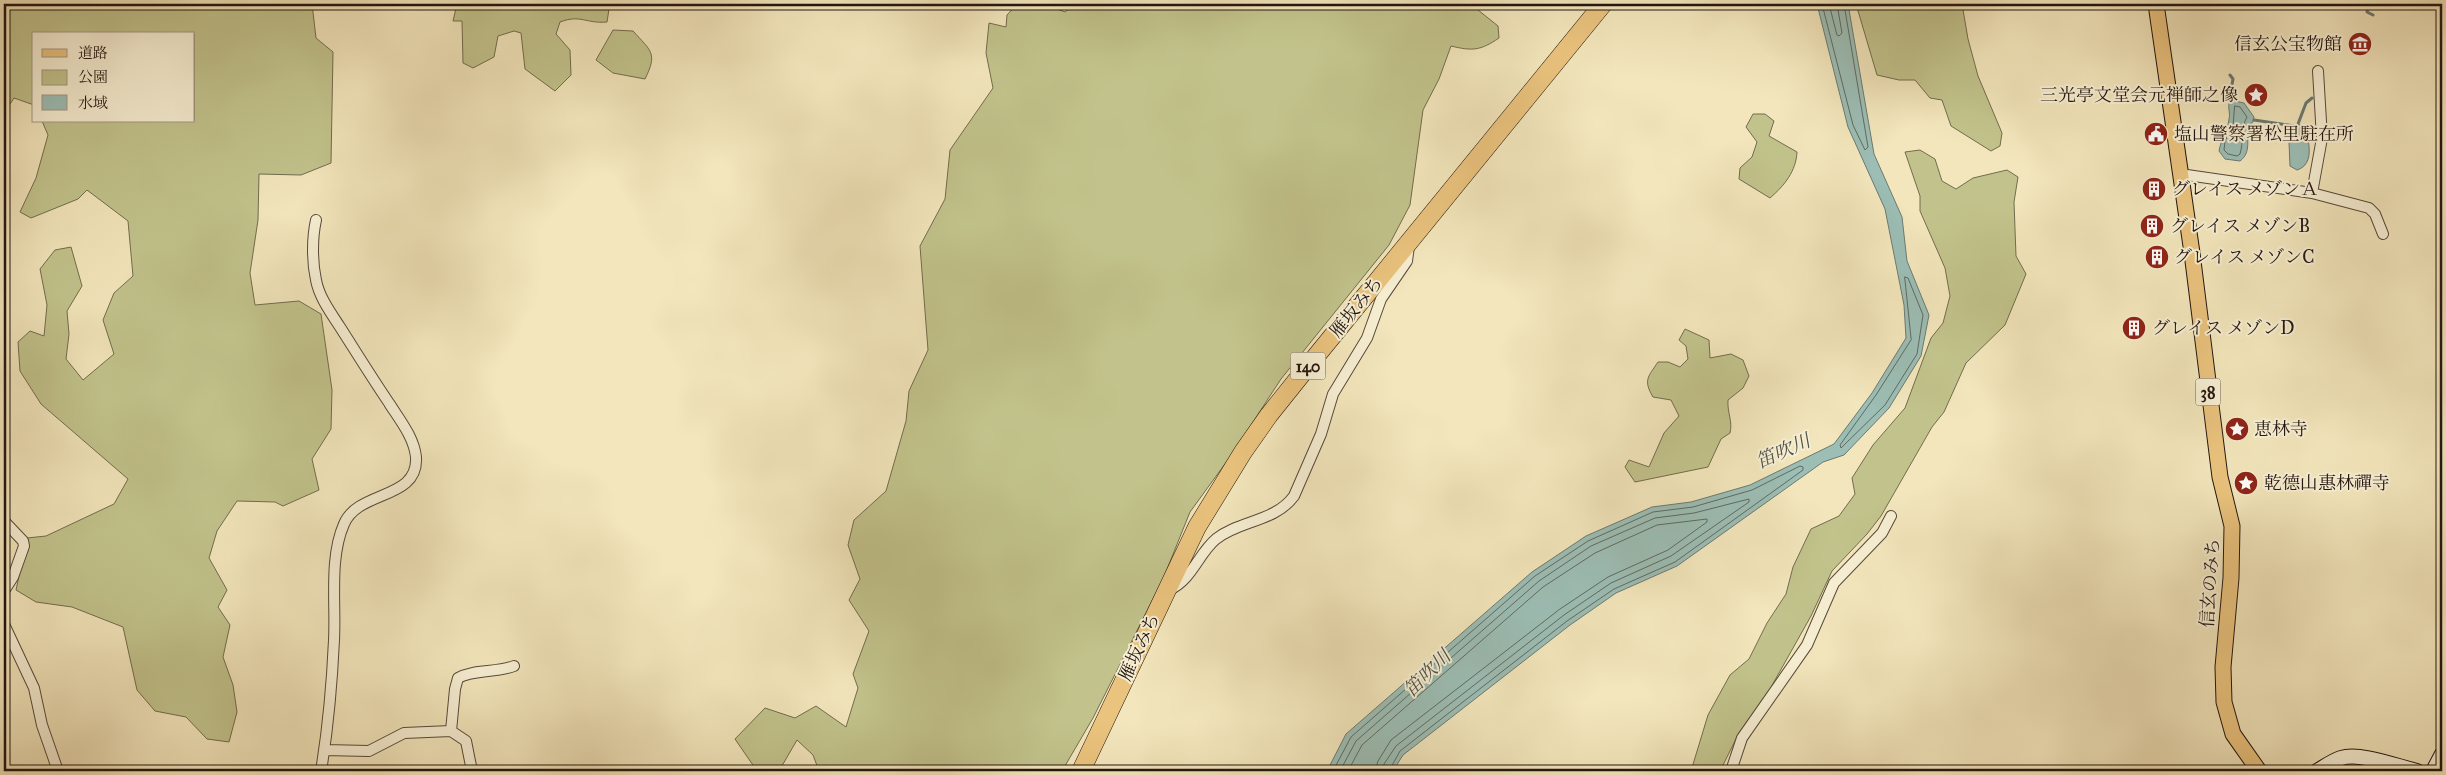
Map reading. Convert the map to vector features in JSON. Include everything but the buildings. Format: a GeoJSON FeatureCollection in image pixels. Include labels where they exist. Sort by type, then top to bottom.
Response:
{"type":"FeatureCollection","features":[{"type":"Feature","properties":{"kind":"highway","name":"雁坂みち"},"geometry":{"type":"LineString","coordinates":[[1081,771],[1165,592],[1218,489],[1258,430],[1603,4]]}},
{"type":"Feature","properties":{"kind":"main road","name":"信玄のみち"},"geometry":{"type":"LineString","coordinates":[[2156,4],[2192,254],[2217,458],[2232,526],[2233,551],[2222,667],[2224,702],[2233,734],[2259,771]]}},
{"type":"Feature","properties":{"kind":"main road"},"geometry":{"type":"LineString","coordinates":[[2432,771],[2442,754]]}},
{"type":"Feature","properties":{"kind":"main road"},"geometry":{"type":"LineString","coordinates":[[2317,771],[2333,766],[2348,757],[2358,757],[2417,771]]}},
{"type":"Feature","properties":{"kind":"street"},"geometry":{"type":"LineString","coordinates":[[2312,193],[2322,138],[2318,71]]}},
{"type":"Feature","properties":{"kind":"street"},"geometry":{"type":"LineString","coordinates":[[2180,174],[2312,193],[2369,208],[2375,214],[2383,234]]}},
{"type":"Feature","properties":{"kind":"street"},"geometry":{"type":"LineString","coordinates":[[316,220],[313,231],[316,281],[325,303],[399,418],[411,439],[416,455],[416,471],[406,484],[358,507],[345,521],[339,537],[334,639],[321,771]]}},
{"type":"Feature","properties":{"kind":"street"},"geometry":{"type":"LineString","coordinates":[[1165,592],[1185,580],[1218,538],[1275,513],[1288,505],[1321,434],[1338,383],[1367,338],[1381,299],[1407,261],[1410,240]]}},
{"type":"Feature","properties":{"kind":"street"},"geometry":{"type":"LineString","coordinates":[[1732,770],[1742,738],[1807,645],[1834,584],[1882,532],[1891,516]]}},
{"type":"Feature","properties":{"kind":"street"},"geometry":{"type":"LineString","coordinates":[[4,521],[23,541],[24,546],[13,577],[4,591]]}},
{"type":"Feature","properties":{"kind":"street"},"geometry":{"type":"LineString","coordinates":[[4,624],[34,688],[42,725],[58,771]]}},
{"type":"Feature","properties":{"kind":"street"},"geometry":{"type":"LineString","coordinates":[[451,731],[454,689],[458,678],[465,674],[504,670],[514,666]]}},
{"type":"Feature","properties":{"kind":"street"},"geometry":{"type":"LineString","coordinates":[[324,750],[369,750],[404,733],[451,731],[466,741],[472,771]]}},
{"type":"Feature","properties":{"kind":"green space"},"geometry":{"type":"Polygon","coordinates":[[[4,4],[312,4],[316,38],[333,52],[331,163],[301,175],[259,174],[258,220],[250,273],[255,305],[299,301],[321,314],[332,390],[331,429],[312,459],[319,490],[283,506],[275,502],[237,501],[217,531],[209,558],[227,590],[218,607],[230,625],[223,657],[233,685],[237,712],[229,742],[207,739],[186,717],[155,711],[137,690],[123,627],[72,607],[36,602],[16,590],[27,538],[46,536],[114,504],[128,479],[41,404],[20,371],[18,342],[30,331],[44,336],[47,305],[40,269],[55,250],[71,247],[82,286],[67,311],[69,334],[66,359],[83,380],[114,354],[103,320],[114,293],[133,276],[128,221],[87,190],[78,199],[31,218],[20,212],[36,178],[48,135],[42,122],[195,122],[195,32],[32,32],[32,104],[14,98],[4,113],[4,4]]]}},
{"type":"Feature","properties":{"kind":"green space"},"geometry":{"type":"Polygon","coordinates":[[[457,4],[604,4],[609,9],[607,22],[573,19],[560,22],[556,34],[570,50],[571,75],[555,91],[525,69],[521,33],[514,31],[498,36],[494,57],[473,68],[463,63],[462,21],[453,21],[457,4]]]}},
{"type":"Feature","properties":{"kind":"green space"},"geometry":{"type":"Polygon","coordinates":[[[1017,4],[1044,4],[1065,12],[1075,4],[1479,4],[1478,10],[1498,26],[1499,38],[1476,49],[1451,46],[1439,79],[1423,110],[1410,205],[1389,245],[1281,379],[1230,457],[1190,512],[1163,579],[1093,718],[1062,771],[819,771],[813,755],[797,740],[779,771],[757,771],[735,739],[765,708],[795,718],[816,706],[846,727],[858,688],[853,674],[869,631],[849,600],[860,579],[848,545],[854,520],[886,491],[906,421],[909,391],[928,350],[920,246],[945,199],[950,150],[993,88],[986,53],[989,23],[1006,27],[1007,15],[1017,4]]]}},
{"type":"Feature","properties":{"kind":"green space"},"geometry":{"type":"Polygon","coordinates":[[[1856,4],[1962,4],[1968,39],[1978,76],[2002,133],[2000,146],[1991,151],[1951,126],[1942,100],[1930,98],[1915,80],[1899,80],[1877,75],[1856,4]]]}},
{"type":"Feature","properties":{"kind":"green space"},"geometry":{"type":"Polygon","coordinates":[[[613,30],[633,31],[648,48],[652,58],[645,79],[613,73],[596,60],[613,30]]]}},
{"type":"Feature","properties":{"kind":"green space"},"geometry":{"type":"Polygon","coordinates":[[[1753,114],[1765,114],[1774,121],[1769,136],[1797,152],[1789,177],[1770,198],[1739,179],[1740,168],[1752,157],[1757,142],[1746,127],[1753,114]]]}},
{"type":"Feature","properties":{"kind":"green space"},"geometry":{"type":"Polygon","coordinates":[[[1920,150],[1935,159],[1942,181],[1956,189],[1973,178],[2007,170],[2018,177],[2014,202],[2016,256],[2026,274],[2005,325],[1966,363],[1944,412],[1932,427],[1881,516],[1867,534],[1832,571],[1811,616],[1770,689],[1739,733],[1720,771],[1691,771],[1708,715],[1730,675],[1749,659],[1767,623],[1786,594],[1793,567],[1811,529],[1839,516],[1855,494],[1852,478],[1873,445],[1905,408],[1931,338],[1943,323],[1950,296],[1945,268],[1920,211],[1920,196],[1905,152],[1920,150]]]}},
{"type":"Feature","properties":{"kind":"green space"},"geometry":{"type":"Polygon","coordinates":[[[1685,329],[1709,340],[1710,358],[1731,354],[1743,360],[1749,376],[1743,388],[1728,400],[1730,433],[1721,439],[1708,467],[1635,482],[1625,467],[1629,460],[1649,467],[1664,433],[1679,416],[1671,400],[1653,397],[1648,386],[1648,379],[1658,362],[1668,362],[1680,367],[1688,359],[1686,346],[1679,340],[1685,329]]]}},
{"type":"Feature","properties":{"kind":"water","name":"笛吹川"},"geometry":{"type":"Polygon","coordinates":[[[1817,4],[1848,4],[1874,154],[1902,217],[1907,261],[1929,315],[1921,356],[1889,408],[1844,455],[1823,462],[1677,566],[1616,593],[1570,625],[1403,755],[1393,771],[1327,771],[1346,734],[1532,572],[1586,536],[1652,507],[1691,502],[1750,485],[1834,444],[1872,393],[1906,338],[1904,305],[1885,209],[1848,127],[1817,4]]]}},
{"type":"Feature","properties":{"kind":"water"},"geometry":{"type":"Polygon","coordinates":[[[2231,100],[2244,103],[2254,117],[2253,122],[2248,126],[2246,153],[2240,161],[2225,159],[2219,151],[2228,123],[2231,100]]]}},
{"type":"Feature","properties":{"kind":"water"},"geometry":{"type":"Polygon","coordinates":[[[2297,124],[2305,126],[2309,157],[2303,167],[2297,170],[2290,166],[2289,142],[2297,124]]]}},
{"type":"Feature","properties":{"kind":"waterway"},"geometry":{"type":"LineString","coordinates":[[2369,4],[2367,12],[2373,15]]}},
{"type":"Feature","properties":{"kind":"waterway"},"geometry":{"type":"LineString","coordinates":[[2229,101],[2233,79],[2230,75]]}},
{"type":"Feature","properties":{"kind":"waterway"},"geometry":{"type":"LineString","coordinates":[[2298,124],[2306,103],[2312,98]]}},
{"type":"Feature","properties":{"kind":"waterway"},"geometry":{"type":"LineString","coordinates":[[2254,120],[2295,126]]}},
{"type":"Feature","properties":{"kind":"place","name":"信玄公宝物館"},"geometry":{"type":"Point","coordinates":[2360,44]}},
{"type":"Feature","properties":{"kind":"place","name":"三光亭文堂会元禅師之像"},"geometry":{"type":"Point","coordinates":[2256,95]}},
{"type":"Feature","properties":{"kind":"place","name":"塩山警察署松里駐在所"},"geometry":{"type":"Point","coordinates":[2156,134]}},
{"type":"Feature","properties":{"kind":"place","name":"グレイス メゾンＡ"},"geometry":{"type":"Point","coordinates":[2154,189]}},
{"type":"Feature","properties":{"kind":"place","name":"グレイス メゾンB"},"geometry":{"type":"Point","coordinates":[2152,226]}},
{"type":"Feature","properties":{"kind":"place","name":"グレイス メゾンC"},"geometry":{"type":"Point","coordinates":[2157,257]}},
{"type":"Feature","properties":{"kind":"place","name":"グレイス メゾンD"},"geometry":{"type":"Point","coordinates":[2134,328]}},
{"type":"Feature","properties":{"kind":"place","name":"恵林寺"},"geometry":{"type":"Point","coordinates":[2237,429]}},
{"type":"Feature","properties":{"kind":"place","name":"乾德山惠林禪寺"},"geometry":{"type":"Point","coordinates":[2246,483]}}]}
